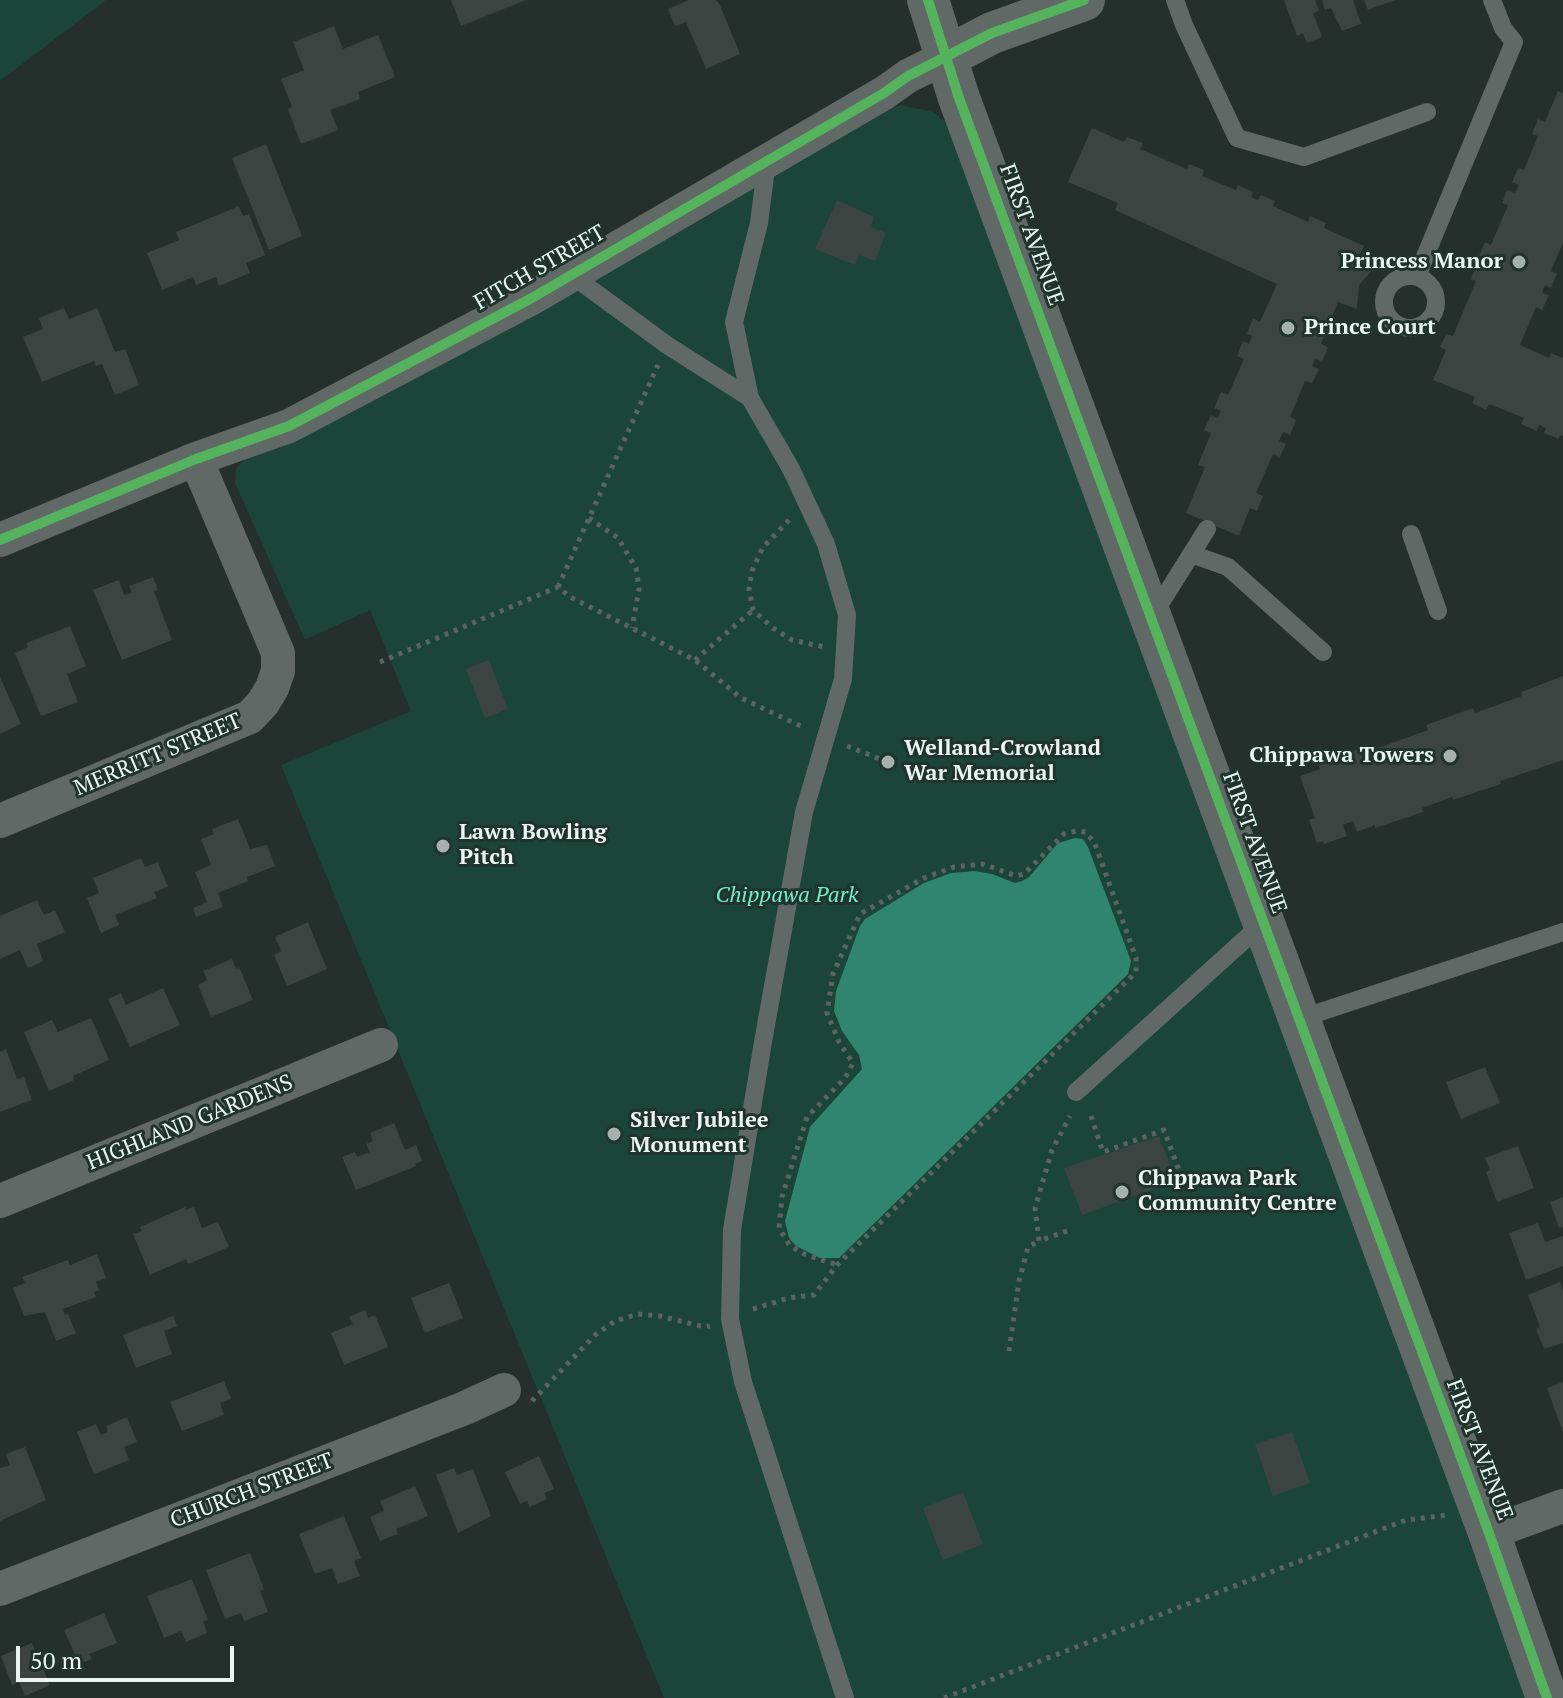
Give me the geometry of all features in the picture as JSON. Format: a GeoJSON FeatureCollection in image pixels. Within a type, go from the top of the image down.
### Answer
{"type":"FeatureCollection","features":[{"type":"Feature","properties":{"kind":"street","name":"FIRST AVENUE"},"geometry":{"type":"LineString","coordinates":[[928,0],[1150,618],[1547,1698]]}},
{"type":"Feature","properties":{"kind":"street","name":"FITCH STREET"},"geometry":{"type":"LineString","coordinates":[[0,540],[196,459],[289,426],[472,331],[884,93],[908,76],[992,33],[1084,0]]}},
{"type":"Feature","properties":{"kind":"street","name":"MERRITT STREET"},"geometry":{"type":"LineString","coordinates":[[0,821],[250,717],[272,688],[278,671],[278,653],[196,459]]}},
{"type":"Feature","properties":{"kind":"street","name":"HIGHLAND GARDENS"},"geometry":{"type":"LineString","coordinates":[[0,1201],[381,1045]]}},
{"type":"Feature","properties":{"kind":"street","name":"CHURCH STREET"},"geometry":{"type":"LineString","coordinates":[[0,1589],[465,1408],[515,1397]]}},
{"type":"Feature","properties":{"kind":"street"},"geometry":{"type":"LineString","coordinates":[[1483,1518],[1563,1506]]}},
{"type":"Feature","properties":{"kind":"lane"},"geometry":{"type":"LineString","coordinates":[[1175,0],[1237,138],[1304,157],[1427,112]]}},
{"type":"Feature","properties":{"kind":"lane"},"geometry":{"type":"LineString","coordinates":[[1417,276],[1514,42],[1503,28],[1492,0]]}},
{"type":"Feature","properties":{"kind":"lane"},"geometry":{"type":"LineString","coordinates":[[767,161],[759,223],[734,322],[750,398],[791,469],[826,544],[847,615],[843,679],[804,812],[732,1230],[730,1319],[743,1382],[845,1698]]}},
{"type":"Feature","properties":{"kind":"lane"},"geometry":{"type":"LineString","coordinates":[[570,274],[667,345],[750,398]]}},
{"type":"Feature","properties":{"kind":"lane"},"geometry":{"type":"LineString","coordinates":[[1150,618],[1207,529]]}},
{"type":"Feature","properties":{"kind":"lane"},"geometry":{"type":"LineString","coordinates":[[1411,534],[1438,611]]}},
{"type":"Feature","properties":{"kind":"lane"},"geometry":{"type":"LineString","coordinates":[[1191,554],[1228,567],[1323,652]]}},
{"type":"Feature","properties":{"kind":"lane"},"geometry":{"type":"LineString","coordinates":[[1076,1092],[1262,924]]}},
{"type":"Feature","properties":{"kind":"lane"},"geometry":{"type":"LineString","coordinates":[[1299,1019],[1563,932]]}},
{"type":"Feature","properties":{"kind":"path"},"geometry":{"type":"LineString","coordinates":[[380,662],[558,587],[667,345]]}},
{"type":"Feature","properties":{"kind":"path"},"geometry":{"type":"LineString","coordinates":[[806,503],[763,547],[752,571],[749,589],[753,610],[792,640],[845,652]]}},
{"type":"Feature","properties":{"kind":"path"},"geometry":{"type":"LineString","coordinates":[[589,518],[618,538],[636,568],[639,589],[632,628]]}},
{"type":"Feature","properties":{"kind":"path"},"geometry":{"type":"LineString","coordinates":[[558,587],[570,597],[695,660],[741,698],[826,739],[880,759]]}},
{"type":"Feature","properties":{"kind":"path"},"geometry":{"type":"LineString","coordinates":[[695,660],[753,610]]}},
{"type":"Feature","properties":{"kind":"path"},"geometry":{"type":"LineString","coordinates":[[515,1397],[536,1399],[595,1335],[615,1321],[638,1314],[705,1327],[774,1302],[814,1295],[837,1265],[1136,972],[1136,958],[1095,844],[1086,832],[1064,834],[1024,874],[1016,876],[983,864],[954,867],[924,878],[860,914],[833,974],[827,1013],[839,1042],[853,1063],[845,1078],[807,1117],[782,1197],[779,1228],[790,1246],[837,1265]]}},
{"type":"Feature","properties":{"kind":"path"},"geometry":{"type":"LineString","coordinates":[[1039,1241],[1035,1208],[1052,1150],[1070,1116]]}},
{"type":"Feature","properties":{"kind":"path"},"geometry":{"type":"LineString","coordinates":[[1091,1116],[1103,1152],[1164,1130],[1187,1192]]}},
{"type":"Feature","properties":{"kind":"path"},"geometry":{"type":"LineString","coordinates":[[1009,1351],[1019,1281],[1028,1247],[1067,1231]]}},
{"type":"Feature","properties":{"kind":"path"},"geometry":{"type":"LineString","coordinates":[[944,1698],[1406,1520],[1483,1518]]}},
{"type":"Feature","properties":{"kind":"green space"},"geometry":{"type":"Polygon","coordinates":[[[0,0],[106,0],[0,81],[0,0]]]}},
{"type":"Feature","properties":{"kind":"green space","name":"Chippawa Park"},"geometry":{"type":"Polygon","coordinates":[[[901,105],[933,112],[949,125],[1342,1183],[1525,1698],[664,1698],[281,765],[411,711],[370,610],[305,640],[235,483],[236,469],[247,457],[884,109],[901,105]]]}},
{"type":"Feature","properties":{"kind":"shaded area"},"geometry":{"type":"Polygon","coordinates":[[[1083,839],[1088,847],[1131,961],[1128,974],[839,1258],[820,1258],[796,1246],[789,1238],[785,1221],[810,1127],[862,1069],[859,1055],[842,1031],[834,1011],[836,991],[860,926],[865,919],[924,883],[951,873],[975,871],[1015,883],[1022,881],[1058,843],[1083,839]]]}},
{"type":"Feature","properties":{"kind":"building"},"geometry":{"type":"Polygon","coordinates":[[[451,0],[526,0],[461,26],[451,0]]]}},
{"type":"Feature","properties":{"kind":"building"},"geometry":{"type":"Polygon","coordinates":[[[689,0],[716,0],[719,3],[740,54],[706,69],[686,22],[675,26],[668,9],[689,0]]]}},
{"type":"Feature","properties":{"kind":"building"},"geometry":{"type":"Polygon","coordinates":[[[1284,0],[1315,0],[1319,11],[1313,13],[1322,37],[1307,43],[1303,33],[1297,36],[1284,0]]]}},
{"type":"Feature","properties":{"kind":"building"},"geometry":{"type":"Polygon","coordinates":[[[1322,0],[1353,0],[1361,24],[1342,31],[1331,8],[1325,10],[1322,0]]]}},
{"type":"Feature","properties":{"kind":"building"},"geometry":{"type":"Polygon","coordinates":[[[1364,0],[1395,0],[1368,10],[1364,0]]]}},
{"type":"Feature","properties":{"kind":"building"},"geometry":{"type":"Polygon","coordinates":[[[334,26],[343,49],[378,35],[395,77],[358,92],[360,99],[330,110],[338,130],[301,144],[281,79],[304,70],[293,42],[334,26]]]}},
{"type":"Feature","properties":{"kind":"building","name":"Princess Manor"},"geometry":{"type":"Polygon","coordinates":[[[1558,91],[1563,93],[1563,243],[1551,271],[1557,274],[1551,288],[1545,285],[1542,293],[1549,295],[1542,310],[1536,307],[1520,345],[1549,358],[1551,353],[1563,358],[1563,436],[1560,435],[1559,439],[1544,433],[1546,428],[1539,425],[1537,431],[1521,424],[1524,418],[1489,404],[1486,410],[1472,403],[1475,397],[1433,380],[1446,350],[1440,347],[1446,334],[1453,336],[1476,281],[1471,279],[1476,266],[1481,268],[1485,258],[1479,256],[1485,242],[1491,245],[1508,205],[1502,203],[1507,190],[1515,193],[1519,185],[1512,182],[1518,168],[1524,170],[1538,136],[1532,134],[1538,119],[1545,122],[1558,91]]]}},
{"type":"Feature","properties":{"kind":"building","name":"Prince Court"},"geometry":{"type":"Polygon","coordinates":[[[1092,128],[1124,142],[1127,137],[1143,143],[1140,149],[1187,169],[1189,164],[1204,170],[1202,176],[1236,190],[1238,185],[1253,192],[1251,197],[1258,200],[1261,195],[1275,201],[1273,206],[1308,222],[1310,216],[1326,223],[1324,228],[1364,246],[1357,260],[1374,268],[1359,285],[1357,309],[1338,302],[1321,344],[1328,347],[1322,362],[1315,359],[1312,366],[1319,369],[1312,383],[1305,381],[1290,417],[1296,420],[1290,435],[1283,432],[1279,441],[1286,444],[1280,457],[1273,454],[1256,493],[1263,496],[1257,511],[1250,508],[1239,536],[1186,513],[1205,467],[1198,465],[1211,433],[1204,430],[1211,415],[1218,418],[1221,411],[1214,408],[1221,392],[1228,395],[1244,359],[1237,356],[1243,341],[1249,344],[1252,336],[1247,334],[1253,318],[1260,322],[1277,284],[1115,210],[1118,203],[1068,182],[1092,128]]]}},
{"type":"Feature","properties":{"kind":"building"},"geometry":{"type":"Polygon","coordinates":[[[266,144],[302,236],[269,250],[232,158],[266,144]]]}},
{"type":"Feature","properties":{"kind":"building"},"geometry":{"type":"Polygon","coordinates":[[[837,200],[874,217],[871,227],[886,233],[875,261],[859,255],[855,265],[815,249],[837,200]]]}},
{"type":"Feature","properties":{"kind":"building"},"geometry":{"type":"Polygon","coordinates":[[[239,206],[243,216],[249,214],[265,255],[246,263],[250,273],[219,286],[216,277],[196,285],[193,277],[162,290],[147,253],[179,240],[176,232],[239,206]]]}},
{"type":"Feature","properties":{"kind":"building"},"geometry":{"type":"Polygon","coordinates":[[[64,308],[69,319],[97,308],[115,352],[125,349],[139,385],[115,395],[102,364],[96,366],[94,361],[42,382],[23,337],[43,329],[39,318],[64,308]]]}},
{"type":"Feature","properties":{"kind":"building"},"geometry":{"type":"Polygon","coordinates":[[[153,577],[158,590],[154,591],[172,640],[122,660],[93,590],[119,580],[124,595],[132,593],[129,586],[153,577]]]}},
{"type":"Feature","properties":{"kind":"building"},"geometry":{"type":"Polygon","coordinates":[[[70,626],[86,666],[67,674],[78,702],[41,716],[15,653],[28,647],[26,643],[70,626]]]}},
{"type":"Feature","properties":{"kind":"building"},"geometry":{"type":"Polygon","coordinates":[[[489,660],[508,709],[485,718],[466,669],[489,660]]]}},
{"type":"Feature","properties":{"kind":"building","name":"Chippawa Towers"},"geometry":{"type":"Polygon","coordinates":[[[1563,676],[1563,760],[1453,800],[1452,797],[1422,808],[1423,812],[1375,828],[1375,825],[1357,832],[1353,821],[1343,825],[1347,836],[1324,844],[1323,841],[1317,843],[1309,820],[1315,818],[1300,776],[1320,769],[1318,763],[1365,747],[1367,752],[1428,730],[1426,725],[1473,708],[1475,713],[1522,696],[1521,692],[1563,676]]]}},
{"type":"Feature","properties":{"kind":"building"},"geometry":{"type":"Polygon","coordinates":[[[0,677],[21,724],[0,734],[0,677]]]}},
{"type":"Feature","properties":{"kind":"building"},"geometry":{"type":"Polygon","coordinates":[[[238,819],[250,849],[267,845],[275,866],[218,893],[223,907],[196,917],[193,908],[207,902],[195,872],[211,865],[201,839],[214,834],[212,829],[238,819]]]}},
{"type":"Feature","properties":{"kind":"building"},"geometry":{"type":"Polygon","coordinates":[[[141,858],[145,867],[158,862],[168,887],[154,892],[157,898],[115,915],[119,925],[101,933],[87,898],[99,893],[93,878],[141,858]]]}},
{"type":"Feature","properties":{"kind":"building"},"geometry":{"type":"Polygon","coordinates":[[[37,900],[44,915],[55,910],[65,932],[37,944],[43,961],[28,968],[20,950],[0,959],[0,916],[37,900]]]}},
{"type":"Feature","properties":{"kind":"building"},"geometry":{"type":"Polygon","coordinates":[[[308,922],[327,969],[287,986],[274,955],[281,951],[275,937],[308,922]]]}},
{"type":"Feature","properties":{"kind":"building"},"geometry":{"type":"Polygon","coordinates":[[[232,959],[236,969],[239,967],[253,1000],[211,1017],[198,985],[207,980],[203,971],[232,959]]]}},
{"type":"Feature","properties":{"kind":"building"},"geometry":{"type":"Polygon","coordinates":[[[163,988],[180,1025],[130,1047],[108,999],[121,993],[126,1005],[163,988]]]}},
{"type":"Feature","properties":{"kind":"building"},"geometry":{"type":"Polygon","coordinates":[[[91,1018],[109,1060],[49,1091],[24,1032],[52,1020],[58,1032],[91,1018]]]}},
{"type":"Feature","properties":{"kind":"building"},"geometry":{"type":"Polygon","coordinates":[[[6,1049],[17,1079],[24,1077],[32,1100],[0,1112],[0,1052],[6,1049]]]}},
{"type":"Feature","properties":{"kind":"building"},"geometry":{"type":"Polygon","coordinates":[[[1485,1067],[1500,1103],[1461,1119],[1446,1082],[1485,1067]]]}},
{"type":"Feature","properties":{"kind":"building"},"geometry":{"type":"Polygon","coordinates":[[[394,1123],[405,1150],[416,1145],[422,1161],[356,1190],[342,1157],[355,1152],[357,1157],[370,1152],[366,1144],[373,1141],[370,1133],[394,1123]]]}},
{"type":"Feature","properties":{"kind":"building"},"geometry":{"type":"Polygon","coordinates":[[[1159,1136],[1176,1181],[1082,1215],[1064,1168],[1159,1136]]]}},
{"type":"Feature","properties":{"kind":"building"},"geometry":{"type":"Polygon","coordinates":[[[1518,1146],[1534,1188],[1497,1202],[1486,1172],[1490,1170],[1485,1158],[1518,1146]]]}},
{"type":"Feature","properties":{"kind":"building"},"geometry":{"type":"Polygon","coordinates":[[[1563,1197],[1563,1227],[1559,1228],[1550,1202],[1563,1197]]]}},
{"type":"Feature","properties":{"kind":"building"},"geometry":{"type":"Polygon","coordinates":[[[185,1207],[186,1210],[194,1207],[202,1228],[218,1222],[229,1247],[188,1264],[186,1259],[150,1275],[133,1234],[142,1231],[140,1227],[185,1207]]]}},
{"type":"Feature","properties":{"kind":"building"},"geometry":{"type":"Polygon","coordinates":[[[1538,1223],[1545,1242],[1563,1236],[1563,1266],[1526,1280],[1509,1233],[1538,1223]]]}},
{"type":"Feature","properties":{"kind":"building"},"geometry":{"type":"Polygon","coordinates":[[[97,1254],[106,1278],[96,1282],[99,1290],[94,1292],[96,1297],[63,1309],[76,1333],[56,1341],[45,1312],[24,1316],[13,1288],[25,1283],[22,1277],[68,1260],[70,1265],[97,1254]]]}},
{"type":"Feature","properties":{"kind":"building"},"geometry":{"type":"Polygon","coordinates":[[[1560,1282],[1563,1291],[1563,1343],[1544,1349],[1536,1329],[1540,1327],[1528,1295],[1560,1282]]]}},
{"type":"Feature","properties":{"kind":"building"},"geometry":{"type":"Polygon","coordinates":[[[449,1283],[463,1318],[425,1333],[411,1298],[449,1283]]]}},
{"type":"Feature","properties":{"kind":"building"},"geometry":{"type":"Polygon","coordinates":[[[365,1310],[368,1318],[375,1315],[388,1347],[344,1365],[331,1333],[353,1324],[349,1317],[365,1310]]]}},
{"type":"Feature","properties":{"kind":"building"},"geometry":{"type":"Polygon","coordinates":[[[173,1316],[177,1326],[164,1331],[172,1354],[136,1368],[123,1335],[173,1316]]]}},
{"type":"Feature","properties":{"kind":"building"},"geometry":{"type":"Polygon","coordinates":[[[224,1381],[231,1399],[220,1403],[224,1415],[182,1431],[170,1402],[224,1381]]]}},
{"type":"Feature","properties":{"kind":"building"},"geometry":{"type":"Polygon","coordinates":[[[1563,1382],[1563,1432],[1547,1388],[1563,1382]]]}},
{"type":"Feature","properties":{"kind":"building"},"geometry":{"type":"Polygon","coordinates":[[[127,1417],[137,1442],[124,1447],[129,1460],[94,1474],[77,1432],[96,1424],[101,1435],[108,1432],[106,1426],[127,1417]]]}},
{"type":"Feature","properties":{"kind":"building"},"geometry":{"type":"Polygon","coordinates":[[[1292,1432],[1310,1483],[1273,1496],[1255,1444],[1292,1432]]]}},
{"type":"Feature","properties":{"kind":"building"},"geometry":{"type":"Polygon","coordinates":[[[25,1447],[46,1500],[0,1521],[0,1468],[10,1465],[6,1454],[25,1447]]]}},
{"type":"Feature","properties":{"kind":"building"},"geometry":{"type":"Polygon","coordinates":[[[539,1456],[554,1489],[544,1493],[547,1499],[530,1507],[527,1501],[520,1504],[505,1472],[539,1456]]]}},
{"type":"Feature","properties":{"kind":"building"},"geometry":{"type":"Polygon","coordinates":[[[454,1468],[457,1475],[473,1469],[491,1516],[458,1533],[436,1475],[454,1468]]]}},
{"type":"Feature","properties":{"kind":"building"},"geometry":{"type":"Polygon","coordinates":[[[415,1486],[428,1516],[396,1529],[398,1534],[380,1541],[370,1517],[384,1511],[380,1501],[415,1486]]]}},
{"type":"Feature","properties":{"kind":"building"},"geometry":{"type":"Polygon","coordinates":[[[963,1492],[983,1544],[943,1560],[923,1508],[963,1492]]]}},
{"type":"Feature","properties":{"kind":"building"},"geometry":{"type":"Polygon","coordinates":[[[344,1516],[361,1558],[354,1561],[360,1576],[338,1584],[332,1568],[315,1574],[299,1534],[344,1516]]]}},
{"type":"Feature","properties":{"kind":"building"},"geometry":{"type":"Polygon","coordinates":[[[250,1553],[264,1589],[260,1591],[268,1612],[244,1621],[241,1613],[225,1619],[206,1570],[250,1553]]]}},
{"type":"Feature","properties":{"kind":"building"},"geometry":{"type":"Polygon","coordinates":[[[192,1579],[208,1620],[203,1621],[207,1633],[186,1642],[181,1631],[164,1638],[147,1596],[192,1579]]]}},
{"type":"Feature","properties":{"kind":"building"},"geometry":{"type":"Polygon","coordinates":[[[104,1613],[117,1643],[89,1654],[92,1659],[79,1664],[64,1630],[104,1613]]]}},
{"type":"Feature","properties":{"kind":"building"},"geometry":{"type":"Polygon","coordinates":[[[32,1643],[50,1685],[25,1696],[19,1682],[12,1685],[1,1656],[32,1643]]]}},
{"type":"Feature","properties":{"kind":"cycle path"},"geometry":{"type":"LineString","coordinates":[[928,0],[959,98],[1489,1533],[1547,1698]]}},
{"type":"Feature","properties":{"kind":"cycle path"},"geometry":{"type":"LineString","coordinates":[[0,540],[196,459],[289,426],[530,299],[884,93],[908,76],[992,33],[1084,0]]}},
{"type":"Feature","properties":{"kind":"place","name":"Princess Manor"},"geometry":{"type":"Point","coordinates":[1519,262]}},
{"type":"Feature","properties":{"kind":"place","name":"Prince Court"},"geometry":{"type":"Point","coordinates":[1288,328]}},
{"type":"Feature","properties":{"kind":"place","name":"Chippawa Towers"},"geometry":{"type":"Point","coordinates":[1450,756]}},
{"type":"Feature","properties":{"kind":"place","name":"Welland-Crowland War Memorial"},"geometry":{"type":"Point","coordinates":[888,762]}},
{"type":"Feature","properties":{"kind":"place","name":"Lawn Bowling Pitch"},"geometry":{"type":"Point","coordinates":[443,846]}},
{"type":"Feature","properties":{"kind":"place","name":"Silver Jubilee Monument"},"geometry":{"type":"Point","coordinates":[614,1134]}},
{"type":"Feature","properties":{"kind":"place","name":"Chippawa Park Community Centre"},"geometry":{"type":"Point","coordinates":[1122,1192]}}]}
